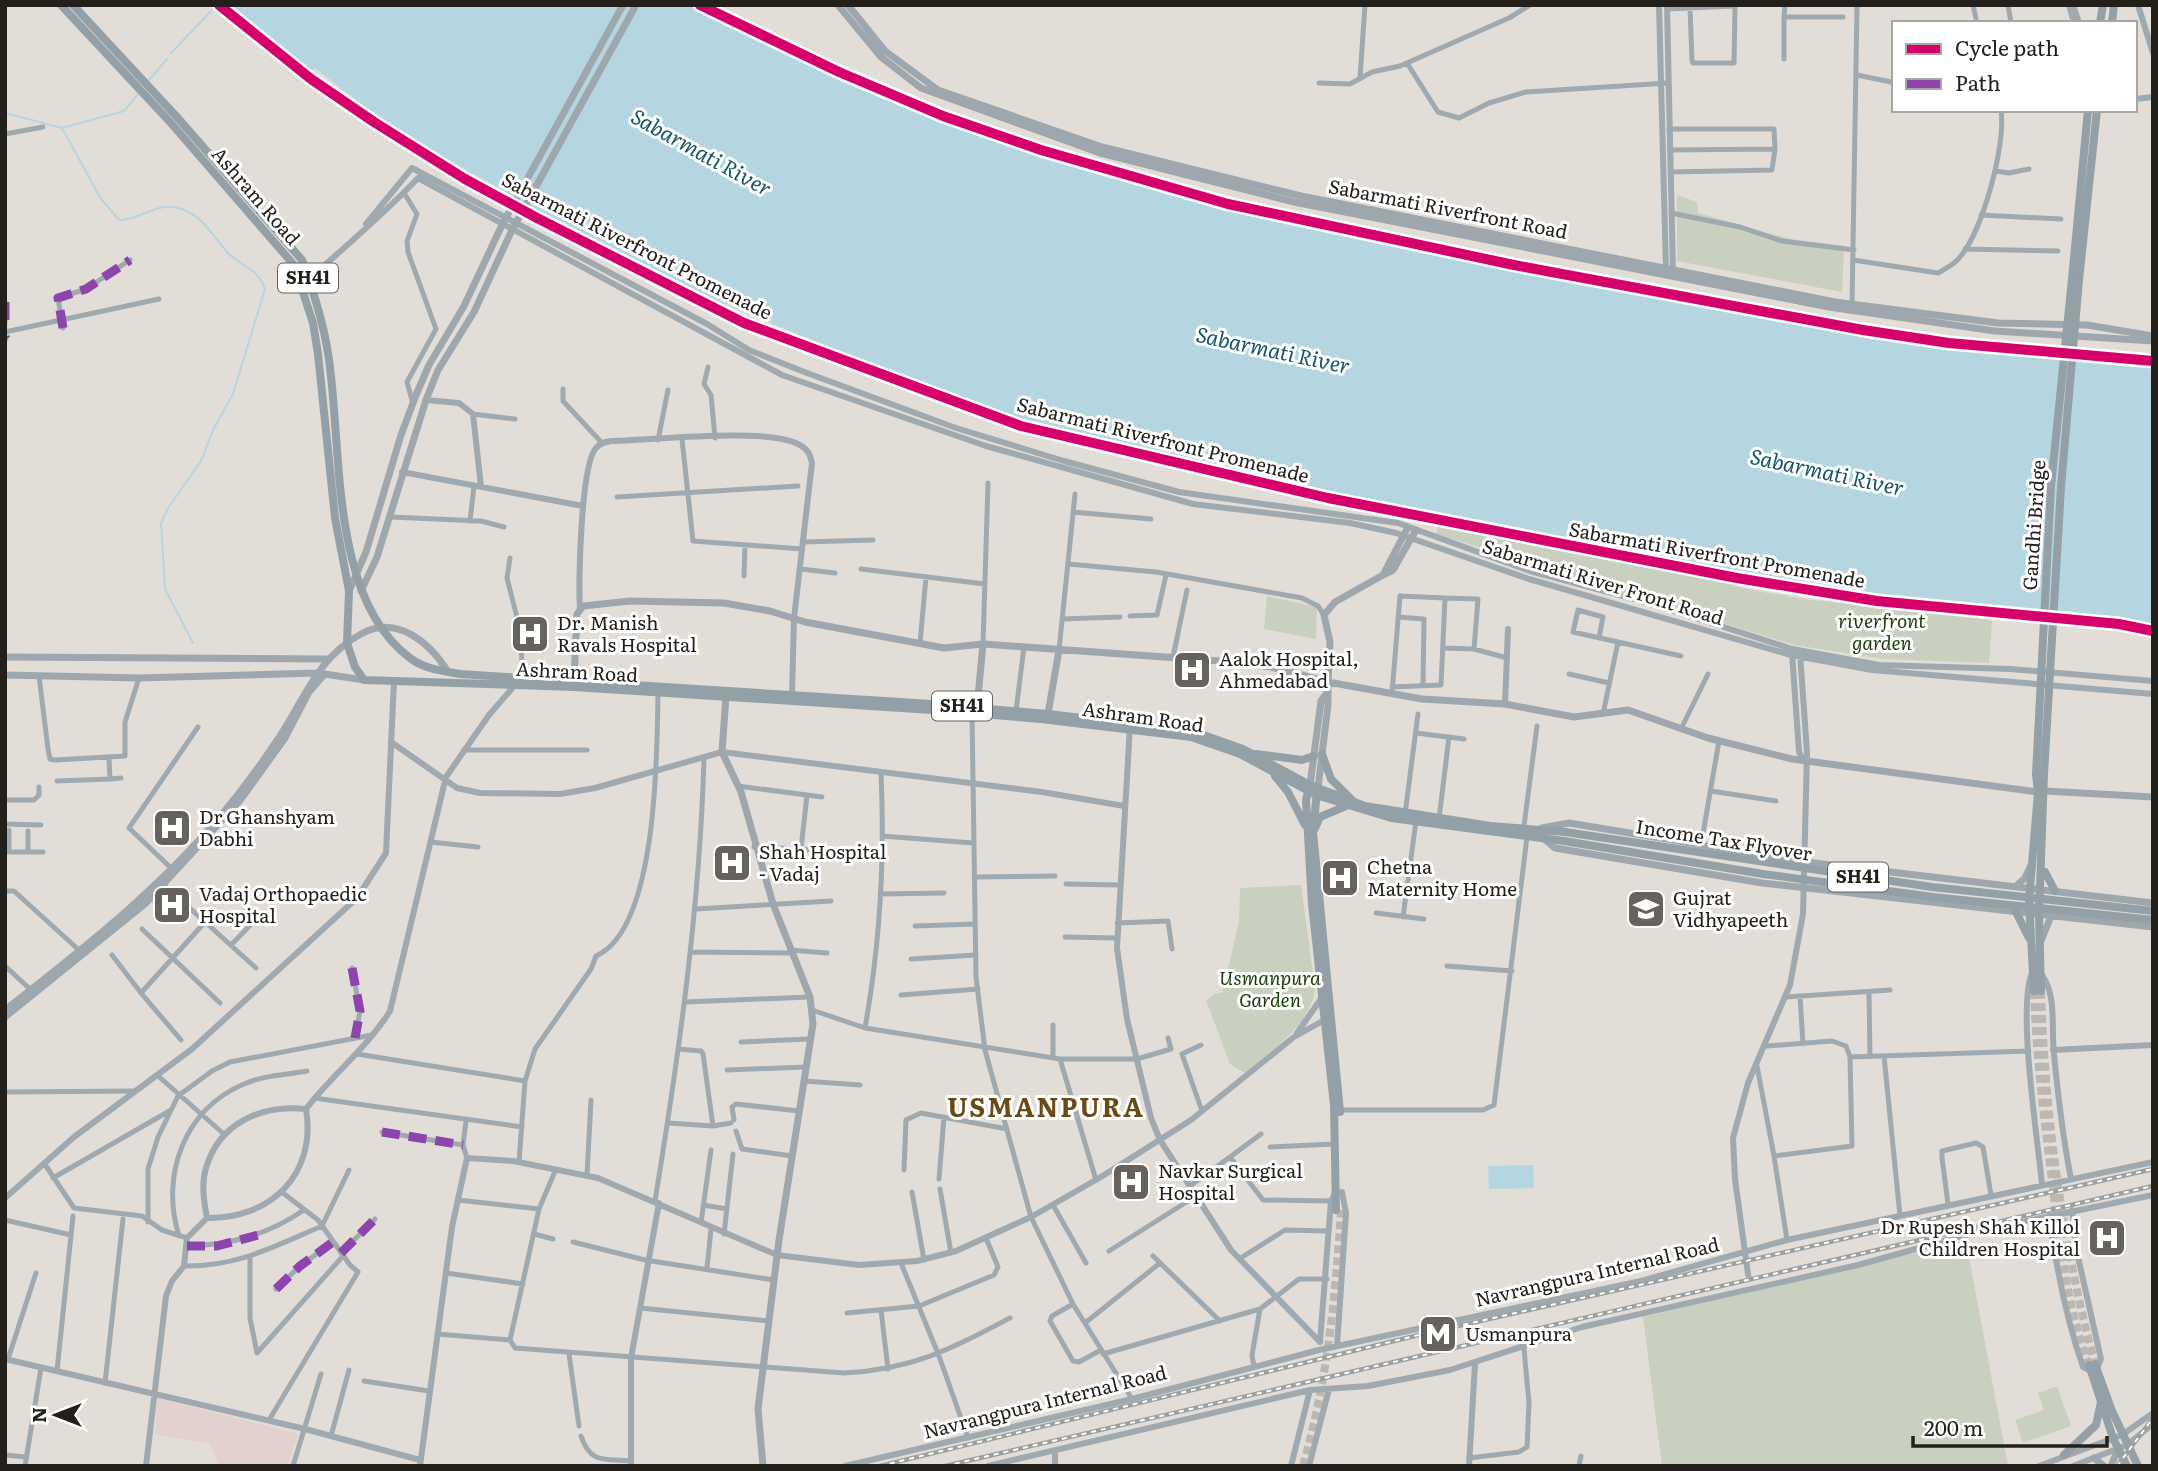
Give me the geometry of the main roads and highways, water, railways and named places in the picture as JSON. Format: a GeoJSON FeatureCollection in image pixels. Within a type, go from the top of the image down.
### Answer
{"type":"FeatureCollection","features":[{"type":"Feature","properties":{"kind":"main road","name":"Ashram Road"},"geometry":{"type":"LineString","coordinates":[[61,5],[279,244],[305,281],[328,353],[354,575],[360,592],[381,628],[411,659],[429,668],[448,672],[792,694],[1192,731],[1215,737],[1249,753],[1313,790]]}},
{"type":"Feature","properties":{"kind":"main road","name":"Ashram Road"},"geometry":{"type":"LineString","coordinates":[[73,5],[286,239],[302,260],[317,354],[335,518],[349,592],[347,643],[355,667],[364,680],[515,684],[1048,713],[1213,743],[1313,790],[1351,804],[1416,821],[1527,837],[1542,833]]}},
{"type":"Feature","properties":{"kind":"main road"},"geometry":{"type":"LineString","coordinates":[[349,592],[366,552],[416,395],[429,365],[464,306],[502,225],[623,5]]}},
{"type":"Feature","properties":{"kind":"main road"},"geometry":{"type":"LineString","coordinates":[[360,592],[377,557],[402,472],[438,370],[474,312],[512,230],[636,5]]}},
{"type":"Feature","properties":{"kind":"main road","name":"Sabarmati Riverfront Road"},"geometry":{"type":"LineString","coordinates":[[838,5],[881,57],[921,88],[1101,153],[1294,202],[1852,307],[2056,337],[2153,338]]}},
{"type":"Feature","properties":{"kind":"main road","name":"Sabarmati Riverfront Road"},"geometry":{"type":"LineString","coordinates":[[848,5],[885,51],[938,90],[1102,147],[1301,196],[1669,272]]}},
{"type":"Feature","properties":{"kind":"main road"},"geometry":{"type":"LineString","coordinates":[[2076,279],[2088,112]]}},
{"type":"Feature","properties":{"kind":"main road"},"geometry":{"type":"LineString","coordinates":[[2076,279],[2096,112]]}},
{"type":"Feature","properties":{"kind":"main road","name":"Gandhi Bridge"},"geometry":{"type":"LineString","coordinates":[[2037,892],[2042,791],[2040,774],[2076,279]]}},
{"type":"Feature","properties":{"kind":"main road","name":"Sabarmati Riverfront Road"},"geometry":{"type":"LineString","coordinates":[[1852,307],[1998,323],[2087,325],[2153,338]]}},
{"type":"Feature","properties":{"kind":"main road"},"geometry":{"type":"LineString","coordinates":[[1383,575],[1408,527]]}},
{"type":"Feature","properties":{"kind":"main road"},"geometry":{"type":"LineString","coordinates":[[1339,1191],[1328,1018],[1310,831],[1321,701],[1326,694],[1328,682],[1330,642],[1324,615],[1335,602],[1393,570],[1415,534]]}},
{"type":"Feature","properties":{"kind":"main road"},"geometry":{"type":"LineString","coordinates":[[574,680],[580,609],[589,603],[687,600],[735,604],[944,648],[983,644],[1173,657],[1271,667],[1328,682],[1392,690],[1422,699],[1505,704],[1574,717],[1603,714],[1619,709],[1628,710],[1719,741],[1804,761],[2042,791],[2153,797]]}},
{"type":"Feature","properties":{"kind":"main road"},"geometry":{"type":"LineString","coordinates":[[5,1017],[138,910],[239,802],[285,738],[326,659],[363,632],[381,628],[412,634],[436,652],[448,672]]}},
{"type":"Feature","properties":{"kind":"main road"},"geometry":{"type":"LineString","coordinates":[[974,711],[983,644]]}},
{"type":"Feature","properties":{"kind":"main road"},"geometry":{"type":"LineString","coordinates":[[1048,713],[1059,650]]}},
{"type":"Feature","properties":{"kind":"main road"},"geometry":{"type":"LineString","coordinates":[[5,657],[326,659]]}},
{"type":"Feature","properties":{"kind":"main road"},"geometry":{"type":"LineString","coordinates":[[5,675],[139,678],[320,675],[364,680]]}},
{"type":"Feature","properties":{"kind":"main road"},"geometry":{"type":"LineString","coordinates":[[5,1010],[142,899],[235,799],[281,735],[305,689],[320,675]]}},
{"type":"Feature","properties":{"kind":"main road"},"geometry":{"type":"LineString","coordinates":[[726,696],[722,752],[738,786],[754,847],[790,951],[810,997],[811,1010],[810,1040],[777,1255],[763,1368],[758,1425],[763,1466]]}},
{"type":"Feature","properties":{"kind":"main road"},"geometry":{"type":"LineString","coordinates":[[1249,753],[1302,760],[1318,755]]}},
{"type":"Feature","properties":{"kind":"main road"},"geometry":{"type":"LineString","coordinates":[[1310,831],[1320,817],[1351,804],[1331,779],[1318,755]]}},
{"type":"Feature","properties":{"kind":"main road"},"geometry":{"type":"LineString","coordinates":[[1271,772],[1288,792],[1310,831]]}},
{"type":"Feature","properties":{"kind":"main road","name":"Ashram Road"},"geometry":{"type":"LineString","coordinates":[[1351,804],[1490,826],[1524,826],[1542,833]]}},
{"type":"Feature","properties":{"kind":"main road"},"geometry":{"type":"LineString","coordinates":[[2153,903],[2055,891],[2037,892],[2016,887],[1805,862],[1569,823],[1542,833],[1555,848],[1805,888],[2153,928]]}},
{"type":"Feature","properties":{"kind":"main road","name":"Income Tax Flyover"},"geometry":{"type":"LineString","coordinates":[[1542,833],[1932,887],[2153,911]]}},
{"type":"Feature","properties":{"kind":"main road","name":"Income Tax Flyover"},"geometry":{"type":"LineString","coordinates":[[1564,836],[1920,895],[2153,920]]}},
{"type":"Feature","properties":{"kind":"main road"},"geometry":{"type":"LineString","coordinates":[[2016,887],[2038,859]]}},
{"type":"Feature","properties":{"kind":"main road"},"geometry":{"type":"LineString","coordinates":[[2038,859],[2055,891]]}},
{"type":"Feature","properties":{"kind":"main road"},"geometry":{"type":"LineString","coordinates":[[2034,914],[2029,901],[2037,892]]}},
{"type":"Feature","properties":{"kind":"main road"},"geometry":{"type":"LineString","coordinates":[[2037,892],[2034,914],[2037,991]]}},
{"type":"Feature","properties":{"kind":"main road"},"geometry":{"type":"LineString","coordinates":[[2015,912],[2036,944]]}},
{"type":"Feature","properties":{"kind":"main road"},"geometry":{"type":"LineString","coordinates":[[2036,944],[2051,916]]}},
{"type":"Feature","properties":{"kind":"main road"},"geometry":{"type":"LineString","coordinates":[[1328,1018],[1339,1110],[1339,1210]]}},
{"type":"Feature","properties":{"kind":"main road"},"geometry":{"type":"LineString","coordinates":[[2127,1465],[2118,1449],[2117,1436],[2093,1367],[2101,1399],[2117,1436],[2127,1445],[2137,1466]]}},
{"type":"Feature","properties":{"kind":"main road"},"geometry":{"type":"LineString","coordinates":[[2064,1455],[2096,1425],[2101,1399]]}},
{"type":"Feature","properties":{"kind":"main road"},"geometry":{"type":"LineString","coordinates":[[2127,1445],[2127,1465]]}},
{"type":"Feature","properties":{"kind":"main road"},"geometry":{"type":"LineString","coordinates":[[2111,1466],[2118,1449]]}},
{"type":"Feature","properties":{"kind":"main road"},"geometry":{"type":"LineString","coordinates":[[2094,1458],[2104,1466]]}},
{"type":"Feature","properties":{"kind":"water","name":"Sabarmati River"},"geometry":{"type":"Polygon","coordinates":[[[232,5],[690,5],[865,90],[965,130],[1172,196],[1353,238],[1922,346],[2153,365],[2153,623],[1961,607],[1586,548],[1523,530],[1439,517],[1190,462],[1001,414],[920,385],[682,286],[599,245],[434,152],[378,117],[315,68],[311,71],[232,5]]]}},
{"type":"Feature","properties":{"kind":"water"},"geometry":{"type":"Polygon","coordinates":[[[1533,1165],[1534,1188],[1489,1189],[1488,1166],[1533,1165]]]}},
{"type":"Feature","properties":{"kind":"waterway"},"geometry":{"type":"LineString","coordinates":[[171,53],[215,7]]}},
{"type":"Feature","properties":{"kind":"waterway"},"geometry":{"type":"LineString","coordinates":[[149,80],[167,59]]}},
{"type":"Feature","properties":{"kind":"waterway"},"geometry":{"type":"LineString","coordinates":[[5,113],[62,128],[124,111],[138,94]]}},
{"type":"Feature","properties":{"kind":"waterway"},"geometry":{"type":"LineString","coordinates":[[62,128],[101,199],[119,220],[164,207],[189,212],[204,224],[233,258],[258,276],[265,289],[233,394],[213,430],[201,461],[168,508],[161,523],[165,589],[193,643]]}},
{"type":"Feature","properties":{"kind":"tunnel"},"geometry":{"type":"LineString","coordinates":[[2034,991],[2040,1082],[2060,1246],[2074,1318],[2089,1365]]}},
{"type":"Feature","properties":{"kind":"tunnel"},"geometry":{"type":"LineString","coordinates":[[2041,991],[2046,1085],[2057,1179],[2073,1272],[2095,1364]]}},
{"type":"Feature","properties":{"kind":"tunnel"},"geometry":{"type":"LineString","coordinates":[[1303,1466],[1319,1401],[1329,1339],[1341,1210]]}},
{"type":"Feature","properties":{"kind":"tunnel"},"geometry":{"type":"LineString","coordinates":[[1748,1274],[1750,1282]]}},
{"type":"Feature","properties":{"kind":"railway"},"geometry":{"type":"LineString","coordinates":[[880,1466],[1427,1333],[2153,1169]]}},
{"type":"Feature","properties":{"kind":"railway"},"geometry":{"type":"LineString","coordinates":[[945,1466],[2153,1186]]}},
{"type":"Feature","properties":{"kind":"railway"},"geometry":{"type":"LineString","coordinates":[[2117,1466],[2153,1418]]}},
{"type":"Feature","properties":{"kind":"place","name":"Dr. Manish Ravals Hospital"},"geometry":{"type":"Point","coordinates":[530,634]}},
{"type":"Feature","properties":{"kind":"place","name":"Aalok Hospital, Ahmedabad"},"geometry":{"type":"Point","coordinates":[1192,670]}},
{"type":"Feature","properties":{"kind":"place","name":"Dr Ghanshyam Dabhi"},"geometry":{"type":"Point","coordinates":[172,828]}},
{"type":"Feature","properties":{"kind":"place","name":"Shah Hospital - Vadaj"},"geometry":{"type":"Point","coordinates":[732,863]}},
{"type":"Feature","properties":{"kind":"place","name":"Chetna Maternity Home"},"geometry":{"type":"Point","coordinates":[1340,878]}},
{"type":"Feature","properties":{"kind":"place","name":"Vadaj Orthopaedic Hospital"},"geometry":{"type":"Point","coordinates":[172,905]}},
{"type":"Feature","properties":{"kind":"place","name":"Gujrat Vidhyapeeth"},"geometry":{"type":"Point","coordinates":[1646,909]}},
{"type":"Feature","properties":{"kind":"place","name":"Navkar Surgical Hospital"},"geometry":{"type":"Point","coordinates":[1131,1182]}},
{"type":"Feature","properties":{"kind":"place","name":"Dr Rupesh Shah Killol Children Hospital"},"geometry":{"type":"Point","coordinates":[2107,1238]}},
{"type":"Feature","properties":{"kind":"place","name":"Usmanpura"},"geometry":{"type":"Point","coordinates":[1438,1334]}},
{"type":"Feature","properties":{"kind":"district","name":"USMANPURA"},"geometry":{"type":"Point","coordinates":[1046,1108]}},
{"type":"Feature","properties":{"kind":"park label","name":"riverfront garden"},"geometry":{"type":"Point","coordinates":[1882,632]}},
{"type":"Feature","properties":{"kind":"park label","name":"Usmanpura Garden"},"geometry":{"type":"Point","coordinates":[1270,989]}}]}
